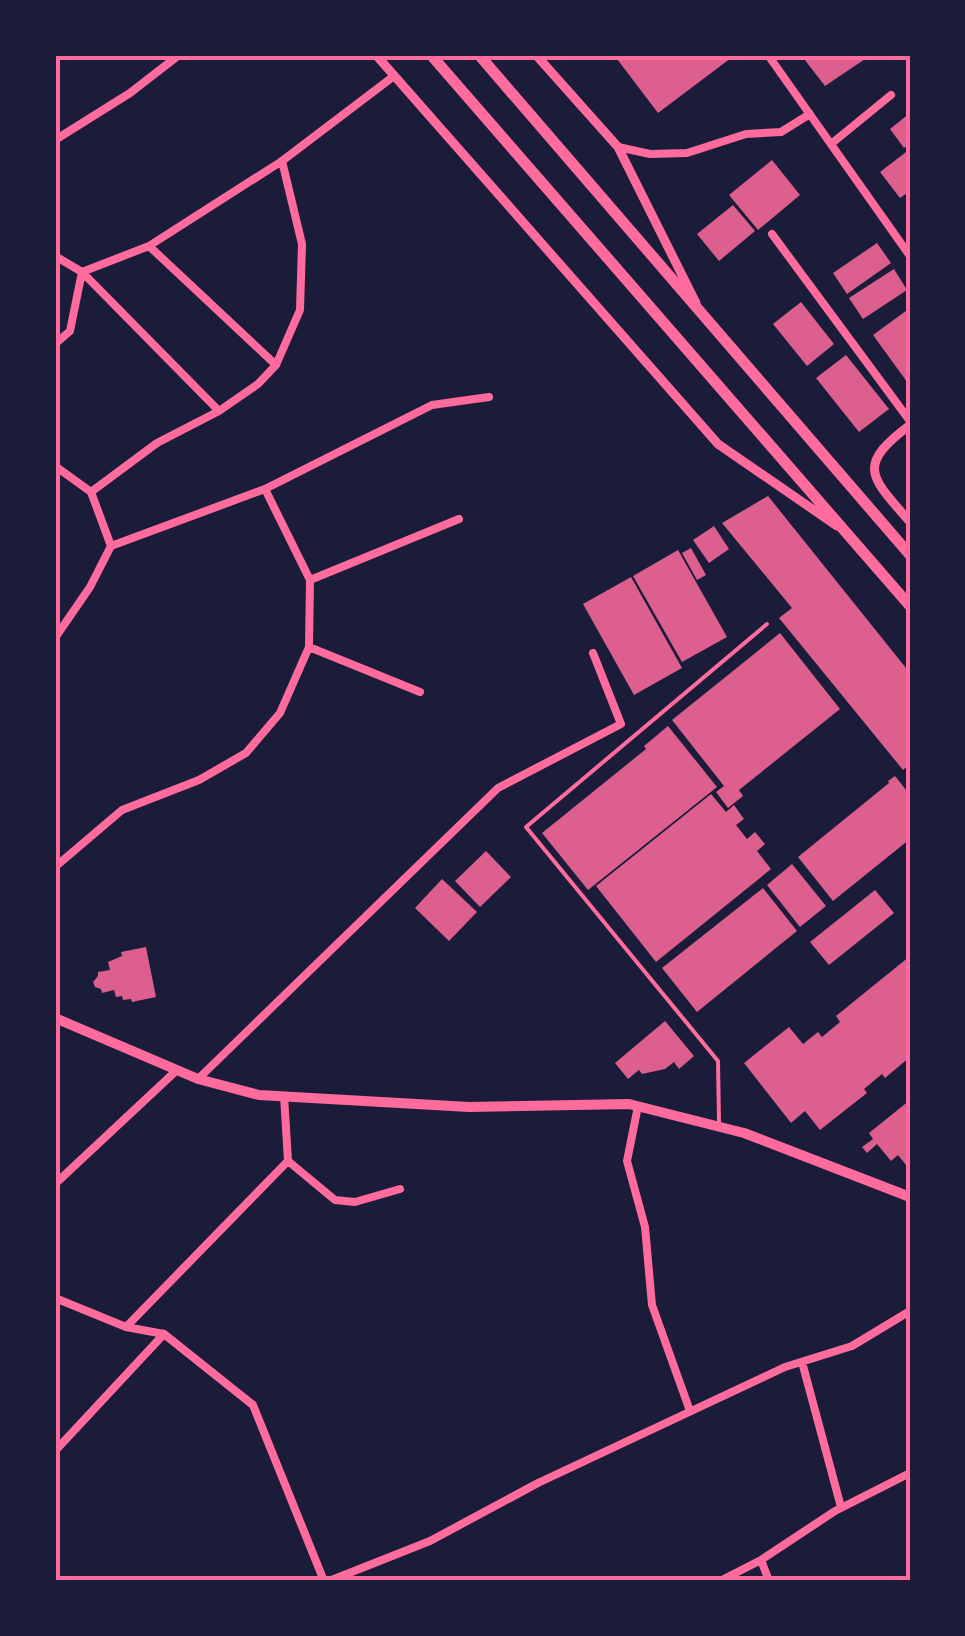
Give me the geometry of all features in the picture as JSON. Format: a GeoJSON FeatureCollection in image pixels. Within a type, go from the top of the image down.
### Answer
{"type":"FeatureCollection","features":[{"type":"Feature","properties":{"kind":"highway"},"geometry":{"type":"LineString","coordinates":[[431,55],[910,606]]}},
{"type":"Feature","properties":{"kind":"highway"},"geometry":{"type":"LineString","coordinates":[[478,55],[910,555]]}},
{"type":"Feature","properties":{"kind":"main road"},"geometry":{"type":"LineString","coordinates":[[55,1018],[198,1079],[260,1095],[470,1107],[629,1104],[744,1133],[910,1197]]}},
{"type":"Feature","properties":{"kind":"street"},"geometry":{"type":"LineString","coordinates":[[55,140],[130,93],[179,55]]}},
{"type":"Feature","properties":{"kind":"street"},"geometry":{"type":"LineString","coordinates":[[376,55],[718,444],[848,534]]}},
{"type":"Feature","properties":{"kind":"street"},"geometry":{"type":"LineString","coordinates":[[536,55],[618,147],[702,314]]}},
{"type":"Feature","properties":{"kind":"street"},"geometry":{"type":"LineString","coordinates":[[768,55],[910,256]]}},
{"type":"Feature","properties":{"kind":"street"},"geometry":{"type":"LineString","coordinates":[[82,272],[149,246],[282,161],[394,76]]}},
{"type":"Feature","properties":{"kind":"street"},"geometry":{"type":"LineString","coordinates":[[830,144],[891,95]]}},
{"type":"Feature","properties":{"kind":"street"},"geometry":{"type":"LineString","coordinates":[[618,147],[650,154],[686,153],[746,134],[781,132],[810,114]]}},
{"type":"Feature","properties":{"kind":"street"},"geometry":{"type":"LineString","coordinates":[[91,492],[158,444],[219,411],[258,384],[276,365],[300,310],[301,294],[302,244],[282,161]]}},
{"type":"Feature","properties":{"kind":"street"},"geometry":{"type":"LineString","coordinates":[[772,234],[910,423],[883,446],[876,459],[875,474],[880,488],[910,522]]}},
{"type":"Feature","properties":{"kind":"street"},"geometry":{"type":"LineString","coordinates":[[149,246],[276,365]]}},
{"type":"Feature","properties":{"kind":"street"},"geometry":{"type":"LineString","coordinates":[[55,256],[82,272],[219,411]]}},
{"type":"Feature","properties":{"kind":"street"},"geometry":{"type":"LineString","coordinates":[[55,344],[70,331],[82,272]]}},
{"type":"Feature","properties":{"kind":"street"},"geometry":{"type":"LineString","coordinates":[[55,638],[111,546],[265,488],[432,406],[489,396]]}},
{"type":"Feature","properties":{"kind":"street"},"geometry":{"type":"LineString","coordinates":[[55,466],[91,492],[111,546]]}},
{"type":"Feature","properties":{"kind":"street"},"geometry":{"type":"LineString","coordinates":[[55,867],[122,810],[200,780],[246,752],[280,713],[309,647],[310,580],[265,488]]}},
{"type":"Feature","properties":{"kind":"street"},"geometry":{"type":"LineString","coordinates":[[310,580],[459,519]]}},
{"type":"Feature","properties":{"kind":"street"},"geometry":{"type":"LineString","coordinates":[[309,647],[420,692]]}},
{"type":"Feature","properties":{"kind":"street"},"geometry":{"type":"LineString","coordinates":[[198,1079],[498,788],[621,724],[593,653]]}},
{"type":"Feature","properties":{"kind":"street"},"geometry":{"type":"LineString","coordinates":[[55,1184],[176,1070]]}},
{"type":"Feature","properties":{"kind":"street"},"geometry":{"type":"LineString","coordinates":[[284,1096],[288,1161],[335,1200],[355,1202],[400,1189]]}},
{"type":"Feature","properties":{"kind":"street"},"geometry":{"type":"LineString","coordinates":[[638,1106],[626,1162],[645,1227],[652,1304],[690,1412]]}},
{"type":"Feature","properties":{"kind":"street"},"geometry":{"type":"LineString","coordinates":[[126,1327],[288,1161]]}},
{"type":"Feature","properties":{"kind":"street"},"geometry":{"type":"LineString","coordinates":[[55,1298],[126,1327],[164,1334],[253,1405],[326,1581],[430,1541],[538,1482],[784,1368],[852,1346],[910,1311]]}},
{"type":"Feature","properties":{"kind":"street"},"geometry":{"type":"LineString","coordinates":[[55,1451],[164,1334]]}},
{"type":"Feature","properties":{"kind":"street"},"geometry":{"type":"LineString","coordinates":[[802,1362],[841,1507]]}},
{"type":"Feature","properties":{"kind":"street"},"geometry":{"type":"LineString","coordinates":[[720,1581],[761,1560],[841,1507],[910,1473]]}},
{"type":"Feature","properties":{"kind":"street"},"geometry":{"type":"LineString","coordinates":[[761,1560],[769,1581]]}},
{"type":"Feature","properties":{"kind":"lane"},"geometry":{"type":"LineString","coordinates":[[719,1127],[718,1061],[526,827],[767,624]]}},
{"type":"Feature","properties":{"kind":"building"},"geometry":{"type":"Polygon","coordinates":[[[614,55],[728,55],[731,58],[658,113],[614,55]]]}},
{"type":"Feature","properties":{"kind":"building"},"geometry":{"type":"Polygon","coordinates":[[[801,55],[871,55],[825,86],[801,55]]]}},
{"type":"Feature","properties":{"kind":"building"},"geometry":{"type":"Polygon","coordinates":[[[910,113],[910,144],[904,148],[890,129],[910,113]]]}},
{"type":"Feature","properties":{"kind":"building"},"geometry":{"type":"Polygon","coordinates":[[[910,149],[910,191],[900,198],[880,172],[910,149]]]}},
{"type":"Feature","properties":{"kind":"building"},"geometry":{"type":"Polygon","coordinates":[[[772,160],[800,195],[758,230],[729,195],[772,160]]]}},
{"type":"Feature","properties":{"kind":"building"},"geometry":{"type":"Polygon","coordinates":[[[733,205],[755,231],[719,261],[697,234],[733,205]]]}},
{"type":"Feature","properties":{"kind":"building"},"geometry":{"type":"Polygon","coordinates":[[[877,243],[891,263],[847,294],[833,273],[877,243]]]}},
{"type":"Feature","properties":{"kind":"building"},"geometry":{"type":"Polygon","coordinates":[[[894,269],[907,290],[863,319],[849,298],[894,269]]]}},
{"type":"Feature","properties":{"kind":"building"},"geometry":{"type":"Polygon","coordinates":[[[801,302],[834,344],[807,366],[773,324],[801,302]]]}},
{"type":"Feature","properties":{"kind":"building"},"geometry":{"type":"Polygon","coordinates":[[[910,308],[910,386],[873,335],[910,308]]]}},
{"type":"Feature","properties":{"kind":"building"},"geometry":{"type":"Polygon","coordinates":[[[846,355],[889,409],[859,432],[816,378],[846,355]]]}},
{"type":"Feature","properties":{"kind":"building"},"geometry":{"type":"Polygon","coordinates":[[[768,496],[910,673],[910,764],[903,770],[779,618],[792,608],[722,523],[768,496]]]}},
{"type":"Feature","properties":{"kind":"building"},"geometry":{"type":"Polygon","coordinates":[[[714,526],[729,549],[709,563],[693,540],[714,526]]]}},
{"type":"Feature","properties":{"kind":"building"},"geometry":{"type":"Polygon","coordinates":[[[691,548],[706,575],[697,580],[682,553],[691,548]]]}},
{"type":"Feature","properties":{"kind":"building"},"geometry":{"type":"Polygon","coordinates":[[[678,550],[727,637],[682,662],[633,576],[678,550]]]}},
{"type":"Feature","properties":{"kind":"building"},"geometry":{"type":"Polygon","coordinates":[[[631,577],[682,668],[634,695],[583,604],[631,577]]]}},
{"type":"Feature","properties":{"kind":"building"},"geometry":{"type":"Polygon","coordinates":[[[780,633],[840,709],[739,790],[743,796],[728,808],[716,792],[724,786],[672,720],[780,633]]]}},
{"type":"Feature","properties":{"kind":"building"},"geometry":{"type":"Polygon","coordinates":[[[668,726],[717,787],[588,890],[542,833],[646,749],[644,746],[668,726]]]}},
{"type":"Feature","properties":{"kind":"building"},"geometry":{"type":"Polygon","coordinates":[[[895,776],[910,795],[910,839],[833,901],[798,857],[895,776]]]}},
{"type":"Feature","properties":{"kind":"building"},"geometry":{"type":"Polygon","coordinates":[[[711,794],[726,812],[734,805],[744,819],[736,825],[747,839],[755,832],[765,844],[757,851],[771,869],[656,962],[596,886],[711,794]]]}},
{"type":"Feature","properties":{"kind":"building"},"geometry":{"type":"Polygon","coordinates":[[[486,851],[511,877],[480,907],[455,881],[486,851]]]}},
{"type":"Feature","properties":{"kind":"building"},"geometry":{"type":"Polygon","coordinates":[[[792,864],[826,906],[800,927],[767,885],[792,864]]]}},
{"type":"Feature","properties":{"kind":"building"},"geometry":{"type":"Polygon","coordinates":[[[442,879],[477,912],[449,941],[415,908],[442,879]]]}},
{"type":"Feature","properties":{"kind":"building"},"geometry":{"type":"Polygon","coordinates":[[[763,888],[797,931],[697,1012],[662,968],[763,888]]]}},
{"type":"Feature","properties":{"kind":"building"},"geometry":{"type":"Polygon","coordinates":[[[875,890],[894,913],[829,965],[810,942],[875,890]]]}},
{"type":"Feature","properties":{"kind":"building"},"geometry":{"type":"Polygon","coordinates":[[[146,947],[156,997],[132,1002],[116,997],[114,990],[102,993],[95,987],[98,972],[110,970],[108,962],[122,956],[121,952],[146,947]]]}},
{"type":"Feature","properties":{"kind":"building"},"geometry":{"type":"Polygon","coordinates":[[[910,956],[910,1057],[885,1078],[882,1074],[864,1089],[867,1093],[820,1130],[805,1111],[791,1123],[744,1063],[789,1027],[803,1044],[818,1032],[822,1037],[840,1022],[836,1016],[910,956]]]}},
{"type":"Feature","properties":{"kind":"building"},"geometry":{"type":"Polygon","coordinates":[[[665,1021],[694,1056],[679,1069],[674,1062],[665,1069],[642,1074],[639,1070],[628,1079],[615,1063],[665,1021]]]}},
{"type":"Feature","properties":{"kind":"building"},"geometry":{"type":"Polygon","coordinates":[[[910,1100],[910,1170],[898,1155],[891,1161],[877,1144],[867,1153],[862,1147],[873,1139],[869,1133],[910,1100]]]}}]}
